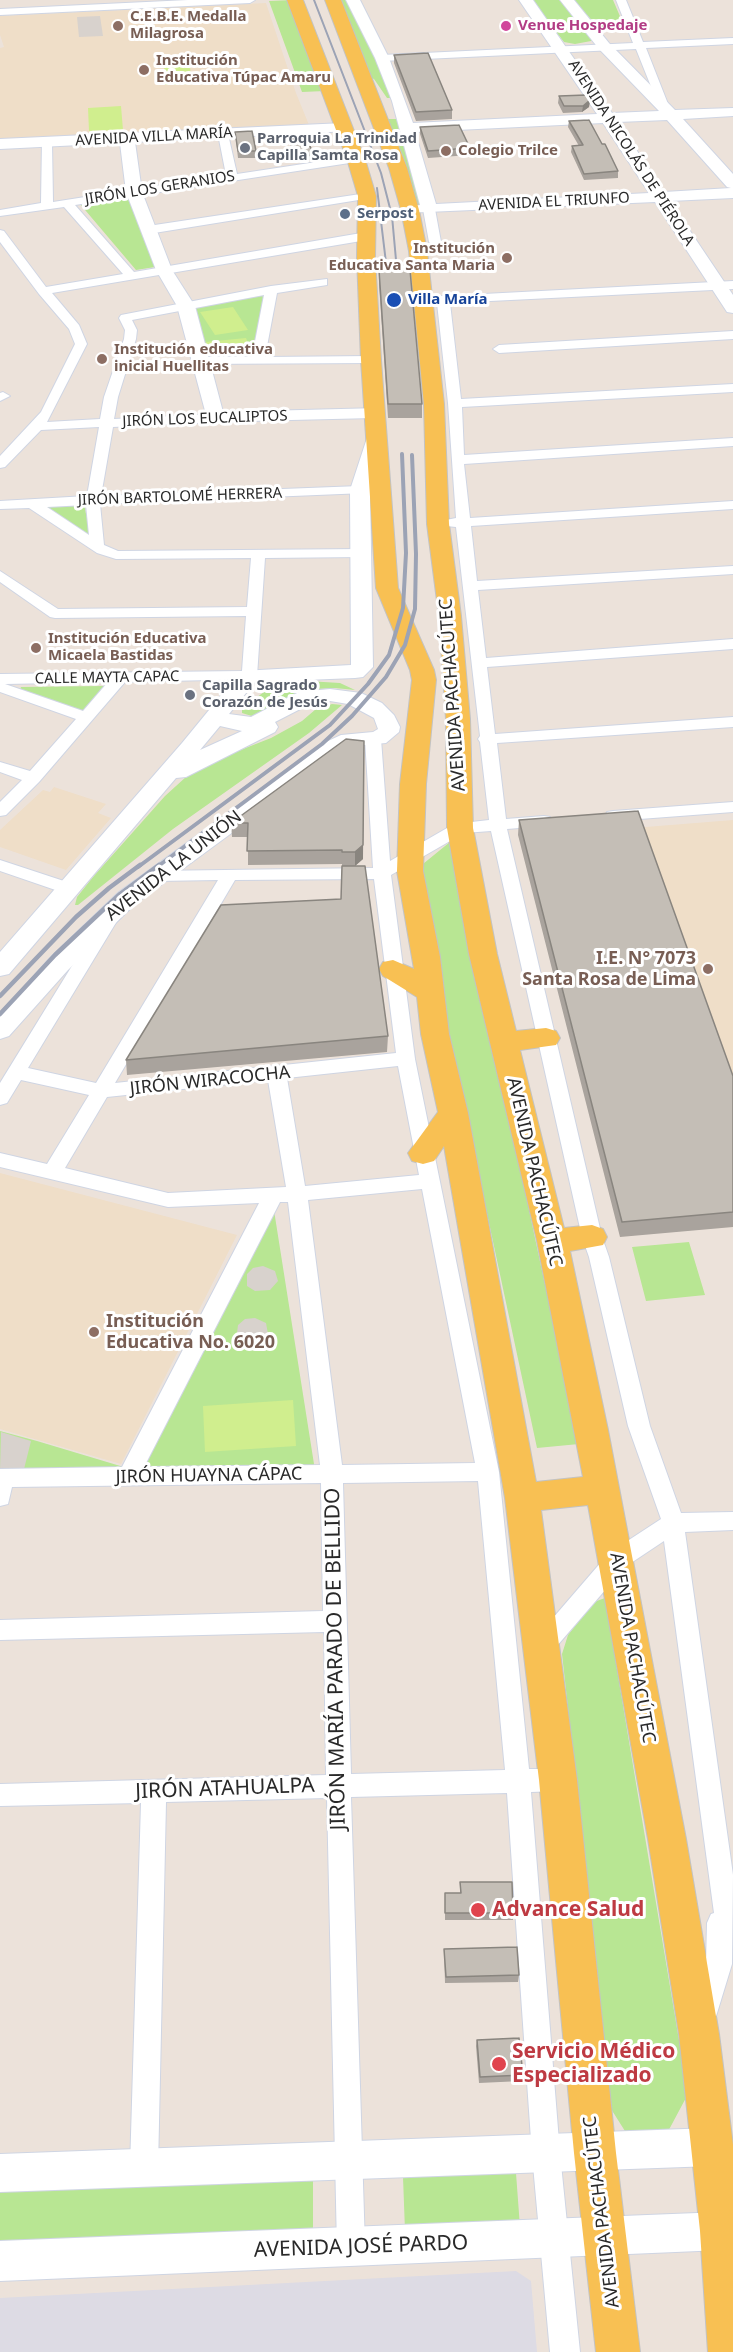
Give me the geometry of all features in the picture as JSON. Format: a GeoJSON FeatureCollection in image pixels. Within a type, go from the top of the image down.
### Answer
{"type":"FeatureCollection","features":[{"type":"Feature","properties":{"kind":"main road","name":"AVENIDA PACHACÚTEC"},"geometry":{"type":"LineString","coordinates":[[295,0],[356,159],[367,196],[366,258],[370,360],[387,588],[422,670],[424,680],[413,784],[410,858],[413,897],[435,1034],[453,1113],[522,1498],[558,1780],[595,2153],[618,2352]]}},
{"type":"Feature","properties":{"kind":"main road","name":"AVENIDA PACHACÚTEC"},"geometry":{"type":"LineString","coordinates":[[333,0],[399,172],[434,300],[434,404],[438,524],[450,616],[458,718],[460,828],[483,954],[552,1241],[617,1560],[699,2034],[722,2231],[730,2352]]}},
{"type":"Feature","properties":{"kind":"main road"},"geometry":{"type":"LineString","coordinates":[[343,25],[370,34]]}},
{"type":"Feature","properties":{"kind":"main road"},"geometry":{"type":"LineString","coordinates":[[399,172],[415,155]]}},
{"type":"Feature","properties":{"kind":"main road"},"geometry":{"type":"LineString","coordinates":[[393,969],[430,993]]}},
{"type":"Feature","properties":{"kind":"main road"},"geometry":{"type":"LineString","coordinates":[[503,1042],[546,1038]]}},
{"type":"Feature","properties":{"kind":"main road"},"geometry":{"type":"LineString","coordinates":[[426,1167],[453,1113]]}},
{"type":"Feature","properties":{"kind":"main road"},"geometry":{"type":"LineString","coordinates":[[552,1241],[592,1237]]}},
{"type":"Feature","properties":{"kind":"main road"},"geometry":{"type":"LineString","coordinates":[[522,1498],[601,1489]]}},
{"type":"Feature","properties":{"kind":"street"},"geometry":{"type":"LineString","coordinates":[[0,12],[127,3],[250,0]]}},
{"type":"Feature","properties":{"kind":"street"},"geometry":{"type":"LineString","coordinates":[[353,0],[382,58],[408,128],[435,242]]}},
{"type":"Feature","properties":{"kind":"street","name":"AVENIDA NICOLÁS DE PIÉROLA"},"geometry":{"type":"LineString","coordinates":[[526,0],[561,48],[660,196],[725,285],[733,308]]}},
{"type":"Feature","properties":{"kind":"street","name":"AVENIDA NICOLÁS DE PIÉROLA"},"geometry":{"type":"LineString","coordinates":[[567,0],[604,46],[733,184]]}},
{"type":"Feature","properties":{"kind":"street"},"geometry":{"type":"LineString","coordinates":[[621,0],[668,112]]}},
{"type":"Feature","properties":{"kind":"street"},"geometry":{"type":"LineString","coordinates":[[382,58],[733,41]]}},
{"type":"Feature","properties":{"kind":"street"},"geometry":{"type":"LineString","coordinates":[[408,128],[607,118],[668,112],[733,112]]}},
{"type":"Feature","properties":{"kind":"street","name":"AVENIDA VILLA MARÍA"},"geometry":{"type":"LineString","coordinates":[[0,144],[344,128]]}},
{"type":"Feature","properties":{"kind":"street"},"geometry":{"type":"LineString","coordinates":[[223,134],[232,177]]}},
{"type":"Feature","properties":{"kind":"street"},"geometry":{"type":"LineString","coordinates":[[127,138],[134,192],[164,270],[186,306],[198,360],[215,418]]}},
{"type":"Feature","properties":{"kind":"street"},"geometry":{"type":"LineString","coordinates":[[46,142],[47,206]]}},
{"type":"Feature","properties":{"kind":"street","name":"JIRÓN LOS GERANIOS"},"geometry":{"type":"LineString","coordinates":[[0,213],[356,159]]}},
{"type":"Feature","properties":{"kind":"street","name":"AVENIDA EL TRIUNFO"},"geometry":{"type":"LineString","coordinates":[[410,210],[733,193]]}},
{"type":"Feature","properties":{"kind":"street"},"geometry":{"type":"LineString","coordinates":[[148,230],[367,196]]}},
{"type":"Feature","properties":{"kind":"street"},"geometry":{"type":"LineString","coordinates":[[67,203],[131,276]]}},
{"type":"Feature","properties":{"kind":"street"},"geometry":{"type":"LineString","coordinates":[[0,464],[37,426],[62,385],[81,344],[75,328],[1,236]]}},
{"type":"Feature","properties":{"kind":"street"},"geometry":{"type":"LineString","coordinates":[[43,291],[367,236]]}},
{"type":"Feature","properties":{"kind":"street"},"geometry":{"type":"LineString","coordinates":[[97,547],[93,500],[114,384],[130,339],[131,330],[125,318],[323,282]]}},
{"type":"Feature","properties":{"kind":"street"},"geometry":{"type":"LineString","coordinates":[[434,300],[725,285]]}},
{"type":"Feature","properties":{"kind":"street"},"geometry":{"type":"LineString","coordinates":[[258,360],[271,290]]}},
{"type":"Feature","properties":{"kind":"street","name":"AVENIDA PACHACÚTEC"},"geometry":{"type":"LineString","coordinates":[[434,300],[455,403],[463,522],[481,663],[486,739],[498,825],[592,1237],[599,1257],[639,1426],[673,1523],[727,1878],[733,1944]]}},
{"type":"Feature","properties":{"kind":"street"},"geometry":{"type":"LineString","coordinates":[[499,350],[733,335]]}},
{"type":"Feature","properties":{"kind":"street"},"geometry":{"type":"LineString","coordinates":[[198,360],[370,360]]}},
{"type":"Feature","properties":{"kind":"street"},"geometry":{"type":"LineString","coordinates":[[455,403],[733,388]]}},
{"type":"Feature","properties":{"kind":"street","name":"JIRÓN LOS EUCALIPTOS"},"geometry":{"type":"LineString","coordinates":[[37,426],[374,412]]}},
{"type":"Feature","properties":{"kind":"street","name":"AVENIDA PACHACÚTEC"},"geometry":{"type":"LineString","coordinates":[[359,671],[362,667],[363,553],[360,490],[376,438]]}},
{"type":"Feature","properties":{"kind":"street"},"geometry":{"type":"LineString","coordinates":[[457,459],[733,442]]}},
{"type":"Feature","properties":{"kind":"street","name":"JIRÓN BARTOLOMÉ HERRERA"},"geometry":{"type":"LineString","coordinates":[[7,505],[360,490]]}},
{"type":"Feature","properties":{"kind":"street"},"geometry":{"type":"LineString","coordinates":[[32,503],[97,547],[116,555],[363,553]]}},
{"type":"Feature","properties":{"kind":"street"},"geometry":{"type":"LineString","coordinates":[[0,510],[7,505]]}},
{"type":"Feature","properties":{"kind":"street"},"geometry":{"type":"LineString","coordinates":[[438,524],[733,505]]}},
{"type":"Feature","properties":{"kind":"street"},"geometry":{"type":"LineString","coordinates":[[199,752],[214,717],[249,676],[258,555]]}},
{"type":"Feature","properties":{"kind":"street"},"geometry":{"type":"LineString","coordinates":[[471,586],[733,570]]}},
{"type":"Feature","properties":{"kind":"street"},"geometry":{"type":"LineString","coordinates":[[0,575],[55,614],[254,611]]}},
{"type":"Feature","properties":{"kind":"street"},"geometry":{"type":"LineString","coordinates":[[481,663],[733,644]]}},
{"type":"Feature","properties":{"kind":"street","name":"CALLE MAYTA CAPAC"},"geometry":{"type":"LineString","coordinates":[[0,679],[249,676],[359,671]]}},
{"type":"Feature","properties":{"kind":"street"},"geometry":{"type":"LineString","coordinates":[[0,811],[33,778],[120,678]]}},
{"type":"Feature","properties":{"kind":"street"},"geometry":{"type":"LineString","coordinates":[[0,687],[86,717]]}},
{"type":"Feature","properties":{"kind":"street"},"geometry":{"type":"LineString","coordinates":[[214,717],[237,724],[255,724],[307,697],[338,695],[368,705],[383,715],[387,721],[388,732],[373,738]]}},
{"type":"Feature","properties":{"kind":"street"},"geometry":{"type":"LineString","coordinates":[[0,968],[70,890],[156,785],[199,752],[257,733],[304,705],[321,701],[338,703],[360,712],[366,719],[373,738],[382,873],[406,1059],[488,1472],[518,1780],[546,2154],[565,2352]]}},
{"type":"Feature","properties":{"kind":"street"},"geometry":{"type":"LineString","coordinates":[[486,739],[733,722]]}},
{"type":"Feature","properties":{"kind":"street","name":"AVENIDA LA UNIÓN"},"geometry":{"type":"LineString","coordinates":[[0,1030],[59,964],[112,913],[157,875],[334,747],[349,740],[373,738]]}},
{"type":"Feature","properties":{"kind":"street"},"geometry":{"type":"LineString","coordinates":[[0,767],[33,778]]}},
{"type":"Feature","properties":{"kind":"street"},"geometry":{"type":"LineString","coordinates":[[592,817],[733,807]]}},
{"type":"Feature","properties":{"kind":"street"},"geometry":{"type":"LineString","coordinates":[[157,875],[382,873],[460,828],[556,820]]}},
{"type":"Feature","properties":{"kind":"street"},"geometry":{"type":"LineString","coordinates":[[0,865],[70,890]]}},
{"type":"Feature","properties":{"kind":"street"},"geometry":{"type":"LineString","coordinates":[[52,1173],[230,874]]}},
{"type":"Feature","properties":{"kind":"street"},"geometry":{"type":"LineString","coordinates":[[0,1098],[85,962],[112,913]]}},
{"type":"Feature","properties":{"kind":"street","name":"JIRÓN WIRACOCHA"},"geometry":{"type":"LineString","coordinates":[[16,1072],[101,1091],[406,1059]]}},
{"type":"Feature","properties":{"kind":"street","name":"JIRÓN MARÍA PARADO DE BELLIDO"},"geometry":{"type":"LineString","coordinates":[[277,1074],[297,1194],[332,1475],[347,2161],[351,2247]]}},
{"type":"Feature","properties":{"kind":"street"},"geometry":{"type":"LineString","coordinates":[[0,1160],[168,1200],[297,1194],[426,1167]]}},
{"type":"Feature","properties":{"kind":"street"},"geometry":{"type":"LineString","coordinates":[[128,1477],[273,1196]]}},
{"type":"Feature","properties":{"kind":"street","name":"JIRÓN HUAYNA CÁPAC"},"geometry":{"type":"LineString","coordinates":[[0,1483],[128,1477],[488,1472]]}},
{"type":"Feature","properties":{"kind":"street"},"geometry":{"type":"LineString","coordinates":[[542,1647],[617,1560],[673,1523],[733,1521]]}},
{"type":"Feature","properties":{"kind":"street"},"geometry":{"type":"LineString","coordinates":[[0,1630],[335,1621]]}},
{"type":"Feature","properties":{"kind":"street","name":"JIRÓN ATAHUALPA"},"geometry":{"type":"LineString","coordinates":[[0,1795],[558,1780]]}},
{"type":"Feature","properties":{"kind":"street"},"geometry":{"type":"LineString","coordinates":[[144,2168],[154,1791]]}},
{"type":"Feature","properties":{"kind":"street"},"geometry":{"type":"LineString","coordinates":[[699,2034],[719,1964],[727,1878]]}},
{"type":"Feature","properties":{"kind":"street"},"geometry":{"type":"LineString","coordinates":[[0,2173],[712,2147]]}},
{"type":"Feature","properties":{"kind":"street","name":"AVENIDA JOSÉ PARDO"},"geometry":{"type":"LineString","coordinates":[[0,2261],[722,2231]]}},
{"type":"Feature","properties":{"kind":"shaded area","name":"Institución Educativa Túpac Amaru"},"geometry":{"type":"Polygon","coordinates":[[[266,3],[309,125],[0,139],[0,48],[4,47],[0,35],[0,16],[266,3]]]}},
{"type":"Feature","properties":{"kind":"shaded area"},"geometry":{"type":"Polygon","coordinates":[[[100,16],[103,36],[79,37],[77,17],[100,16]]]}},
{"type":"Feature","properties":{"kind":"shaded area"},"geometry":{"type":"Polygon","coordinates":[[[54,787],[106,804],[98,813],[111,818],[66,870],[0,847],[0,830],[43,790],[50,792],[54,787]]]}},
{"type":"Feature","properties":{"kind":"shaded area","name":"I.E. N° 7073 Santa Rosa de Lima"},"geometry":{"type":"Polygon","coordinates":[[[733,820],[733,1111],[633,828],[733,820]]]}},
{"type":"Feature","properties":{"kind":"shaded area","name":"Institución Educativa No. 6020"},"geometry":{"type":"Polygon","coordinates":[[[0,1173],[237,1235],[121,1464],[0,1429],[0,1173]]]}},
{"type":"Feature","properties":{"kind":"shaded area"},"geometry":{"type":"Polygon","coordinates":[[[263,1266],[275,1271],[278,1281],[270,1290],[255,1291],[247,1286],[247,1274],[253,1268],[263,1266]]]}},
{"type":"Feature","properties":{"kind":"shaded area"},"geometry":{"type":"Polygon","coordinates":[[[255,1318],[266,1323],[268,1334],[259,1342],[246,1342],[237,1333],[238,1325],[245,1319],[255,1318]]]}},
{"type":"Feature","properties":{"kind":"shaded area"},"geometry":{"type":"Polygon","coordinates":[[[1,1432],[31,1441],[24,1469],[0,1469],[1,1432]]]}},
{"type":"Feature","properties":{"kind":"shaded area"},"geometry":{"type":"Polygon","coordinates":[[[516,2271],[531,2281],[537,2352],[0,2352],[0,2298],[516,2271]]]}},
{"type":"Feature","properties":{"kind":"green space"},"geometry":{"type":"Polygon","coordinates":[[[293,0],[325,91],[302,92],[269,1],[293,0]]]}},
{"type":"Feature","properties":{"kind":"green space"},"geometry":{"type":"Polygon","coordinates":[[[339,0],[349,0],[392,98],[387,98],[374,79],[369,77],[339,0]]]}},
{"type":"Feature","properties":{"kind":"green space"},"geometry":{"type":"Polygon","coordinates":[[[531,0],[560,0],[592,38],[591,41],[575,44],[564,42],[531,0]]]}},
{"type":"Feature","properties":{"kind":"green space"},"geometry":{"type":"Polygon","coordinates":[[[574,0],[613,0],[625,28],[600,30],[574,0]]]}},
{"type":"Feature","properties":{"kind":"green space"},"geometry":{"type":"Polygon","coordinates":[[[190,65],[191,84],[165,85],[164,66],[190,65]]]}},
{"type":"Feature","properties":{"kind":"green space"},"geometry":{"type":"Polygon","coordinates":[[[121,106],[123,130],[89,131],[88,108],[121,106]]]}},
{"type":"Feature","properties":{"kind":"green space"},"geometry":{"type":"Polygon","coordinates":[[[387,119],[399,119],[423,206],[414,207],[387,119]]]}},
{"type":"Feature","properties":{"kind":"green space"},"geometry":{"type":"Polygon","coordinates":[[[132,197],[155,267],[136,270],[80,204],[132,197]]]}},
{"type":"Feature","properties":{"kind":"green space"},"geometry":{"type":"Polygon","coordinates":[[[266,293],[253,358],[204,358],[193,308],[266,293]]]}},
{"type":"Feature","properties":{"kind":"green space"},"geometry":{"type":"Polygon","coordinates":[[[233,307],[248,330],[215,335],[200,312],[233,307]]]}},
{"type":"Feature","properties":{"kind":"green space"},"geometry":{"type":"Polygon","coordinates":[[[246,338],[251,350],[210,354],[206,342],[246,338]]]}},
{"type":"Feature","properties":{"kind":"green space"},"geometry":{"type":"Polygon","coordinates":[[[84,504],[91,538],[47,507],[84,504]]]}},
{"type":"Feature","properties":{"kind":"green space"},"geometry":{"type":"Polygon","coordinates":[[[307,681],[340,683],[355,690],[315,689],[255,717],[242,713],[242,708],[264,692],[307,681]]]}},
{"type":"Feature","properties":{"kind":"green space"},"geometry":{"type":"Polygon","coordinates":[[[105,686],[87,712],[20,690],[21,687],[105,686]]]}},
{"type":"Feature","properties":{"kind":"green space"},"geometry":{"type":"Polygon","coordinates":[[[332,704],[342,705],[309,733],[173,829],[78,905],[75,905],[77,897],[93,877],[165,796],[187,776],[210,762],[271,738],[302,721],[316,709],[332,704]]]}},
{"type":"Feature","properties":{"kind":"green space"},"geometry":{"type":"Polygon","coordinates":[[[450,842],[579,1444],[537,1448],[420,899],[418,868],[450,842]]]}},
{"type":"Feature","properties":{"kind":"green space"},"geometry":{"type":"Polygon","coordinates":[[[273,1204],[314,1464],[313,1466],[144,1467],[273,1204]]]}},
{"type":"Feature","properties":{"kind":"green space"},"geometry":{"type":"Polygon","coordinates":[[[689,1242],[705,1295],[646,1301],[632,1247],[689,1242]]]}},
{"type":"Feature","properties":{"kind":"green space"},"geometry":{"type":"Polygon","coordinates":[[[293,1400],[296,1446],[205,1452],[203,1406],[293,1400]]]}},
{"type":"Feature","properties":{"kind":"green space"},"geometry":{"type":"Polygon","coordinates":[[[0,1431],[37,1441],[127,1468],[0,1470],[0,1431]]]}},
{"type":"Feature","properties":{"kind":"green space"},"geometry":{"type":"Polygon","coordinates":[[[605,1598],[688,2094],[664,2139],[630,2139],[606,2101],[588,1887],[562,1654],[568,1635],[594,1602],[605,1598]]]}},
{"type":"Feature","properties":{"kind":"green space"},"geometry":{"type":"Polygon","coordinates":[[[516,2173],[520,2227],[405,2231],[403,2177],[516,2173]]]}},
{"type":"Feature","properties":{"kind":"green space"},"geometry":{"type":"Polygon","coordinates":[[[313,2176],[313,2234],[0,2242],[0,2185],[313,2176]]]}},
{"type":"Feature","properties":{"kind":"building"},"geometry":{"type":"Polygon","coordinates":[[[428,53],[452,110],[416,112],[394,55],[428,53]]]}},
{"type":"Feature","properties":{"kind":"building"},"geometry":{"type":"Polygon","coordinates":[[[586,95],[590,100],[583,106],[564,106],[559,96],[586,95]]]}},
{"type":"Feature","properties":{"kind":"building"},"geometry":{"type":"Polygon","coordinates":[[[589,120],[602,144],[605,144],[618,171],[584,174],[572,146],[583,145],[569,121],[589,120]]]}},
{"type":"Feature","properties":{"kind":"building"},"geometry":{"type":"Polygon","coordinates":[[[459,125],[470,148],[428,151],[420,127],[459,125]]]}},
{"type":"Feature","properties":{"kind":"building","name":"Parroquia La Trinidad Capilla Samta Rosa"},"geometry":{"type":"Polygon","coordinates":[[[252,131],[256,151],[238,151],[235,132],[252,131]]]}},
{"type":"Feature","properties":{"kind":"building"},"geometry":{"type":"Polygon","coordinates":[[[306,137],[313,153],[297,154],[290,138],[306,137]]]}},
{"type":"Feature","properties":{"kind":"building"},"geometry":{"type":"Polygon","coordinates":[[[379,270],[410,270],[422,404],[388,404],[379,270]]]}},
{"type":"Feature","properties":{"kind":"building"},"geometry":{"type":"Polygon","coordinates":[[[346,739],[364,741],[363,845],[355,852],[342,852],[342,850],[247,851],[248,823],[231,823],[346,739]]]}},
{"type":"Feature","properties":{"kind":"building"},"geometry":{"type":"Polygon","coordinates":[[[638,811],[733,1076],[733,1212],[622,1222],[519,820],[638,811]]]}},
{"type":"Feature","properties":{"kind":"building"},"geometry":{"type":"Polygon","coordinates":[[[342,866],[365,866],[388,1036],[126,1060],[221,905],[341,899],[342,866]]]}},
{"type":"Feature","properties":{"kind":"building","name":"Advance Salud"},"geometry":{"type":"Polygon","coordinates":[[[460,1882],[512,1882],[513,1913],[445,1913],[445,1893],[461,1893],[460,1882]]]}},
{"type":"Feature","properties":{"kind":"building"},"geometry":{"type":"Polygon","coordinates":[[[517,1947],[519,1975],[446,1977],[444,1949],[517,1947]]]}},
{"type":"Feature","properties":{"kind":"building","name":"Servicio Médico Especializado"},"geometry":{"type":"Polygon","coordinates":[[[519,2038],[523,2075],[480,2077],[477,2040],[519,2038]]]}},
{"type":"Feature","properties":{"kind":"railway"},"geometry":{"type":"LineString","coordinates":[[314,0],[381,173],[392,216],[397,271]]}},
{"type":"Feature","properties":{"kind":"railway"},"geometry":{"type":"LineString","coordinates":[[377,188],[387,271]]}},
{"type":"Feature","properties":{"kind":"railway"},"geometry":{"type":"LineString","coordinates":[[138,867],[330,725],[368,684],[389,655],[403,608],[406,553],[402,454]]}},
{"type":"Feature","properties":{"kind":"railway"},"geometry":{"type":"LineString","coordinates":[[157,867],[322,744],[352,716],[386,677],[405,645],[415,609],[416,554],[412,455]]}},
{"type":"Feature","properties":{"kind":"railway"},"geometry":{"type":"LineString","coordinates":[[0,996],[76,917],[140,865]]}},
{"type":"Feature","properties":{"kind":"railway"},"geometry":{"type":"LineString","coordinates":[[0,1014],[55,955],[120,894],[159,865]]}},
{"type":"Feature","properties":{"kind":"place","name":"C.E.B.E. Medalla Milagrosa"},"geometry":{"type":"Point","coordinates":[118,26]}},
{"type":"Feature","properties":{"kind":"place","name":"Venue Hospedaje"},"geometry":{"type":"Point","coordinates":[506,26]}},
{"type":"Feature","properties":{"kind":"place","name":"Institución Educativa Túpac Amaru"},"geometry":{"type":"Point","coordinates":[144,70]}},
{"type":"Feature","properties":{"kind":"place","name":"Parroquia La Trinidad Capilla Samta Rosa"},"geometry":{"type":"Point","coordinates":[245,148]}},
{"type":"Feature","properties":{"kind":"place","name":"Colegio Trilce"},"geometry":{"type":"Point","coordinates":[446,151]}},
{"type":"Feature","properties":{"kind":"place","name":"Serpost"},"geometry":{"type":"Point","coordinates":[345,214]}},
{"type":"Feature","properties":{"kind":"place","name":"Institución Educativa Santa Maria"},"geometry":{"type":"Point","coordinates":[507,258]}},
{"type":"Feature","properties":{"kind":"place","name":"Villa María"},"geometry":{"type":"Point","coordinates":[394,300]}},
{"type":"Feature","properties":{"kind":"place","name":"Institución educativa inicial Huellitas"},"geometry":{"type":"Point","coordinates":[102,359]}},
{"type":"Feature","properties":{"kind":"place","name":"Institución Educativa Micaela Bastidas"},"geometry":{"type":"Point","coordinates":[36,648]}},
{"type":"Feature","properties":{"kind":"place","name":"Capilla Sagrado Corazón de Jesús"},"geometry":{"type":"Point","coordinates":[190,695]}},
{"type":"Feature","properties":{"kind":"place","name":"I.E. N° 7073 Santa Rosa de Lima"},"geometry":{"type":"Point","coordinates":[708,969]}},
{"type":"Feature","properties":{"kind":"place","name":"Institución Educativa No. 6020"},"geometry":{"type":"Point","coordinates":[94,1332]}},
{"type":"Feature","properties":{"kind":"place","name":"Advance Salud"},"geometry":{"type":"Point","coordinates":[478,1910]}},
{"type":"Feature","properties":{"kind":"place","name":"Servicio Médico Especializado"},"geometry":{"type":"Point","coordinates":[499,2064]}}]}
